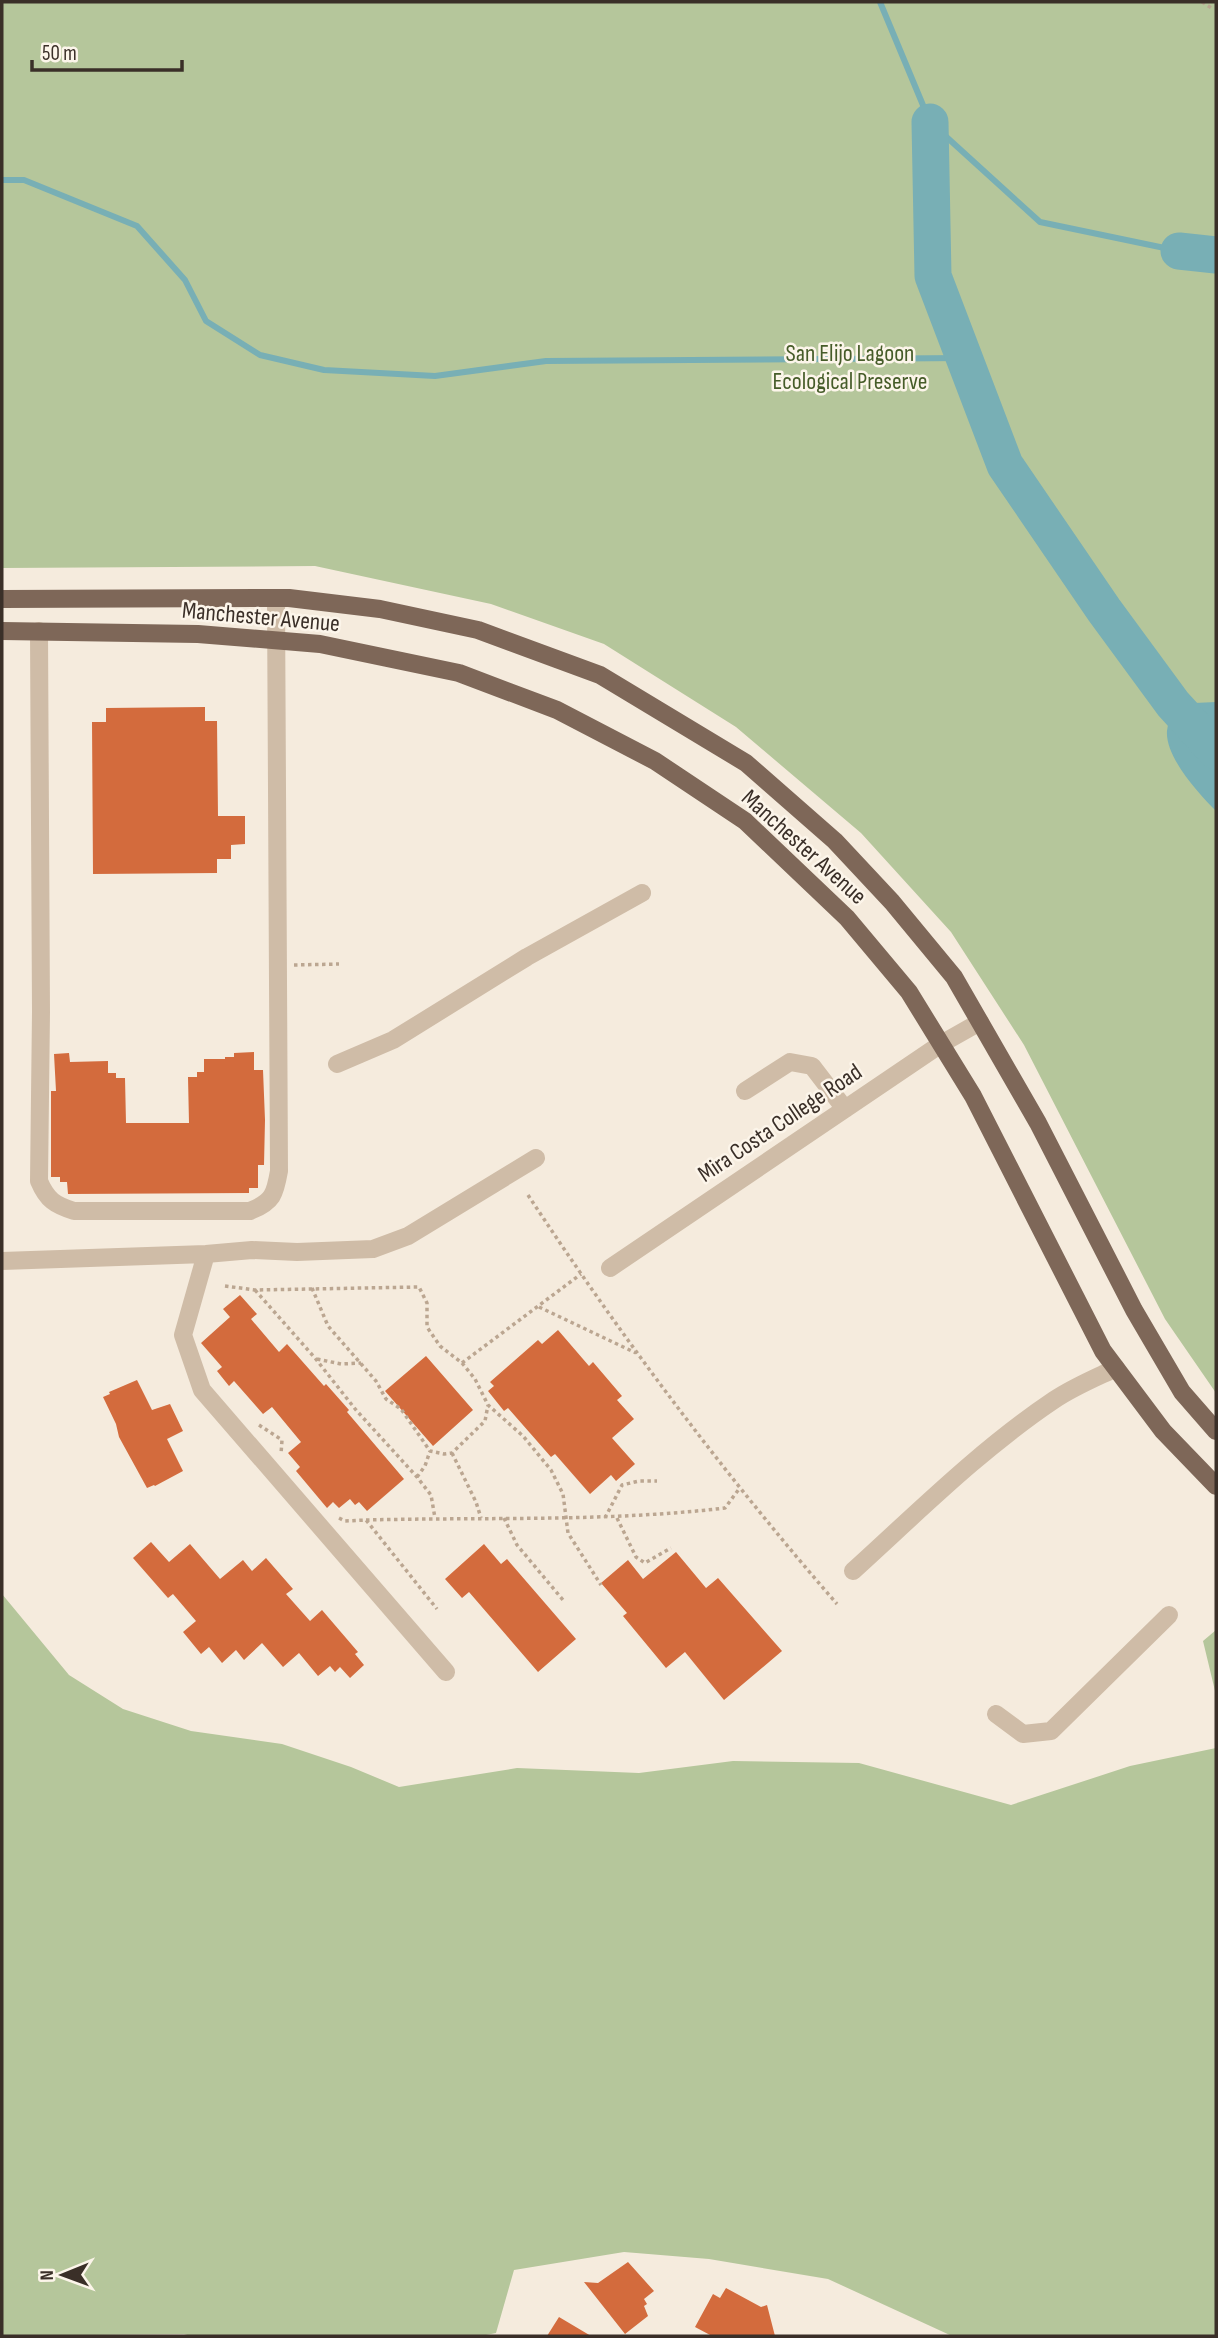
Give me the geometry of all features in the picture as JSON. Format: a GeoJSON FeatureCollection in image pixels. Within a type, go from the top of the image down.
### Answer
{"type":"FeatureCollection","features":[{"type":"Feature","properties":{"kind":"main road","name":"Manchester Avenue"},"geometry":{"type":"LineString","coordinates":[[2,600],[276,598],[380,609],[478,630],[600,675],[746,763],[835,841],[892,902],[954,977],[1038,1123],[1134,1310],[1182,1392],[1216,1431]]}},
{"type":"Feature","properties":{"kind":"main road","name":"Manchester Avenue"},"geometry":{"type":"LineString","coordinates":[[2,631],[198,634],[320,644],[459,673],[557,710],[655,761],[745,821],[847,918],[908,992],[973,1096],[1096,1338],[1163,1431],[1216,1486]]}},
{"type":"Feature","properties":{"kind":"street"},"geometry":{"type":"LineString","coordinates":[[39,631],[39,1181],[46,1197],[57,1206],[74,1211],[250,1211],[265,1205],[275,1193],[279,1171],[276,598]]}},
{"type":"Feature","properties":{"kind":"street"},"geometry":{"type":"LineString","coordinates":[[337,1064],[393,1040],[527,957],[642,893]]}},
{"type":"Feature","properties":{"kind":"street","name":"Mira Costa College Road"},"geometry":{"type":"LineString","coordinates":[[610,1268],[941,1044],[980,1023]]}},
{"type":"Feature","properties":{"kind":"street"},"geometry":{"type":"LineString","coordinates":[[745,1091],[790,1062],[812,1066],[845,1109]]}},
{"type":"Feature","properties":{"kind":"street"},"geometry":{"type":"LineString","coordinates":[[2,1261],[252,1250],[297,1252],[373,1249],[408,1236],[536,1158]]}},
{"type":"Feature","properties":{"kind":"street"},"geometry":{"type":"LineString","coordinates":[[206,1254],[183,1335],[202,1390],[446,1672]]}},
{"type":"Feature","properties":{"kind":"street"},"geometry":{"type":"LineString","coordinates":[[853,1571],[1012,1430],[1056,1399],[1116,1368]]}},
{"type":"Feature","properties":{"kind":"street"},"geometry":{"type":"LineString","coordinates":[[996,1714],[1023,1734],[1051,1731],[1169,1615]]}},
{"type":"Feature","properties":{"kind":"path"},"geometry":{"type":"LineString","coordinates":[[1202,2],[1213,9]]}},
{"type":"Feature","properties":{"kind":"path"},"geometry":{"type":"LineString","coordinates":[[278,965],[339,964]]}},
{"type":"Feature","properties":{"kind":"path"},"geometry":{"type":"LineString","coordinates":[[528,1195],[638,1354],[739,1489],[836,1604]]}},
{"type":"Feature","properties":{"kind":"path"},"geometry":{"type":"LineString","coordinates":[[462,1363],[581,1274]]}},
{"type":"Feature","properties":{"kind":"path"},"geometry":{"type":"LineString","coordinates":[[225,1286],[255,1290],[419,1287],[427,1303],[427,1326],[440,1346],[462,1363],[475,1379],[488,1405],[523,1436],[551,1470],[563,1494],[568,1533],[601,1585]]}},
{"type":"Feature","properties":{"kind":"path"},"geometry":{"type":"LineString","coordinates":[[312,1288],[328,1326],[376,1381],[386,1398],[401,1409],[430,1451],[452,1453],[485,1421],[488,1405]]}},
{"type":"Feature","properties":{"kind":"path"},"geometry":{"type":"LineString","coordinates":[[255,1290],[315,1358],[356,1410],[417,1476],[431,1495],[435,1518]]}},
{"type":"Feature","properties":{"kind":"path"},"geometry":{"type":"LineString","coordinates":[[538,1306],[638,1354]]}},
{"type":"Feature","properties":{"kind":"path"},"geometry":{"type":"LineString","coordinates":[[315,1358],[341,1364],[361,1363]]}},
{"type":"Feature","properties":{"kind":"path"},"geometry":{"type":"LineString","coordinates":[[251,1420],[282,1440],[281,1457]]}},
{"type":"Feature","properties":{"kind":"path"},"geometry":{"type":"LineString","coordinates":[[417,1476],[425,1466],[430,1451]]}},
{"type":"Feature","properties":{"kind":"path"},"geometry":{"type":"LineString","coordinates":[[452,1453],[481,1518]]}},
{"type":"Feature","properties":{"kind":"path"},"geometry":{"type":"LineString","coordinates":[[605,1518],[622,1485],[639,1480],[657,1480]]}},
{"type":"Feature","properties":{"kind":"path"},"geometry":{"type":"LineString","coordinates":[[331,1515],[345,1521],[617,1518],[725,1508],[739,1489]]}},
{"type":"Feature","properties":{"kind":"path"},"geometry":{"type":"LineString","coordinates":[[504,1518],[517,1545],[563,1600]]}},
{"type":"Feature","properties":{"kind":"path"},"geometry":{"type":"LineString","coordinates":[[617,1518],[636,1557],[645,1563],[671,1548]]}},
{"type":"Feature","properties":{"kind":"path"},"geometry":{"type":"LineString","coordinates":[[366,1520],[437,1609]]}},
{"type":"Feature","properties":{"kind":"green space","name":"San Elijo Lagoon Ecological Preserve"},"geometry":{"type":"Polygon","coordinates":[[[2,2],[1216,2],[1216,1393],[1165,1319],[1024,1045],[951,932],[861,833],[736,727],[604,644],[491,604],[315,566],[2,568],[2,2]]]}},
{"type":"Feature","properties":{"kind":"green space"},"geometry":{"type":"Polygon","coordinates":[[[2,1594],[69,1675],[123,1709],[191,1731],[282,1744],[351,1767],[399,1787],[517,1768],[639,1773],[733,1761],[859,1763],[1011,1805],[1130,1766],[1216,1748],[1216,2336],[952,2336],[828,2279],[709,2259],[624,2252],[514,2270],[496,2333],[481,2336],[2,2336],[2,1594]]]}},
{"type":"Feature","properties":{"kind":"green space"},"geometry":{"type":"Polygon","coordinates":[[[1216,1630],[1216,1695],[1203,1641],[1216,1630]]]}},
{"type":"Feature","properties":{"kind":"water"},"geometry":{"type":"Polygon","coordinates":[[[1216,702],[1216,811],[1192,785],[1177,763],[1171,752],[1167,731],[1173,704],[1216,702]]]}},
{"type":"Feature","properties":{"kind":"building"},"geometry":{"type":"Polygon","coordinates":[[[205,707],[205,721],[217,721],[218,816],[245,816],[245,844],[231,845],[231,859],[217,859],[217,873],[93,874],[92,722],[106,722],[106,708],[205,707]]]}},
{"type":"Feature","properties":{"kind":"building"},"geometry":{"type":"Polygon","coordinates":[[[254,1052],[254,1070],[263,1070],[265,1120],[264,1165],[258,1165],[258,1188],[249,1188],[249,1193],[68,1194],[67,1182],[60,1182],[60,1177],[51,1177],[51,1091],[56,1091],[54,1054],[69,1053],[70,1062],[108,1061],[108,1073],[116,1073],[116,1078],[125,1078],[126,1123],[189,1123],[188,1077],[197,1077],[197,1072],[204,1072],[204,1059],[225,1059],[234,1057],[234,1053],[254,1052]]]}},
{"type":"Feature","properties":{"kind":"building"},"geometry":{"type":"Polygon","coordinates":[[[240,1295],[257,1314],[251,1319],[279,1352],[287,1344],[349,1410],[347,1412],[404,1479],[367,1511],[359,1502],[355,1505],[350,1499],[339,1508],[333,1502],[327,1508],[296,1471],[300,1467],[288,1453],[301,1442],[272,1407],[263,1414],[234,1381],[229,1386],[217,1371],[222,1367],[201,1343],[230,1317],[223,1309],[240,1295]]]}},
{"type":"Feature","properties":{"kind":"building"},"geometry":{"type":"Polygon","coordinates":[[[558,1330],[589,1366],[593,1362],[622,1396],[617,1400],[634,1419],[612,1438],[635,1464],[616,1481],[611,1475],[590,1494],[555,1454],[551,1457],[508,1408],[504,1411],[488,1391],[494,1386],[490,1382],[538,1340],[542,1344],[558,1330]]]}},
{"type":"Feature","properties":{"kind":"building"},"geometry":{"type":"Polygon","coordinates":[[[426,1356],[473,1410],[433,1446],[385,1391],[426,1356]]]}},
{"type":"Feature","properties":{"kind":"building"},"geometry":{"type":"Polygon","coordinates":[[[137,1380],[152,1410],[170,1404],[183,1431],[167,1439],[183,1471],[147,1488],[119,1437],[103,1397],[137,1380]]]}},
{"type":"Feature","properties":{"kind":"building"},"geometry":{"type":"Polygon","coordinates":[[[151,1542],[169,1562],[190,1544],[220,1579],[243,1560],[252,1571],[266,1558],[293,1589],[286,1594],[310,1621],[322,1610],[358,1652],[355,1654],[364,1665],[350,1678],[340,1667],[335,1672],[330,1666],[318,1676],[299,1653],[283,1667],[262,1643],[244,1660],[236,1650],[222,1663],[209,1647],[201,1654],[183,1632],[196,1621],[173,1594],[168,1598],[133,1558],[151,1542]]]}},
{"type":"Feature","properties":{"kind":"building"},"geometry":{"type":"Polygon","coordinates":[[[484,1544],[501,1564],[507,1559],[576,1639],[538,1672],[469,1592],[462,1598],[445,1579],[484,1544]]]}},
{"type":"Feature","properties":{"kind":"building"},"geometry":{"type":"Polygon","coordinates":[[[676,1552],[706,1588],[718,1578],[782,1651],[724,1700],[685,1652],[666,1668],[623,1616],[627,1613],[601,1583],[628,1560],[643,1579],[676,1552]]]}},
{"type":"Feature","properties":{"kind":"building"},"geometry":{"type":"Polygon","coordinates":[[[628,2262],[654,2291],[644,2299],[648,2316],[625,2334],[584,2282],[598,2283],[628,2262]]]}},
{"type":"Feature","properties":{"kind":"building"},"geometry":{"type":"Polygon","coordinates":[[[726,2288],[761,2307],[767,2305],[775,2336],[712,2336],[695,2327],[713,2294],[720,2298],[726,2288]]]}},
{"type":"Feature","properties":{"kind":"building"},"geometry":{"type":"Polygon","coordinates":[[[559,2317],[591,2336],[547,2336],[559,2317]]]}},
{"type":"Feature","properties":{"kind":"waterway"},"geometry":{"type":"LineString","coordinates":[[880,2],[930,122],[1040,222],[1179,251]]}},
{"type":"Feature","properties":{"kind":"waterway"},"geometry":{"type":"LineString","coordinates":[[930,122],[933,276],[1005,465],[1104,610],[1173,704],[1216,751]]}},
{"type":"Feature","properties":{"kind":"waterway"},"geometry":{"type":"LineString","coordinates":[[2,180],[24,180],[137,226],[185,280],[206,321],[260,355],[324,370],[435,376],[546,361],[964,358]]}},
{"type":"Feature","properties":{"kind":"waterway"},"geometry":{"type":"LineString","coordinates":[[1179,251],[1216,255]]}}]}
